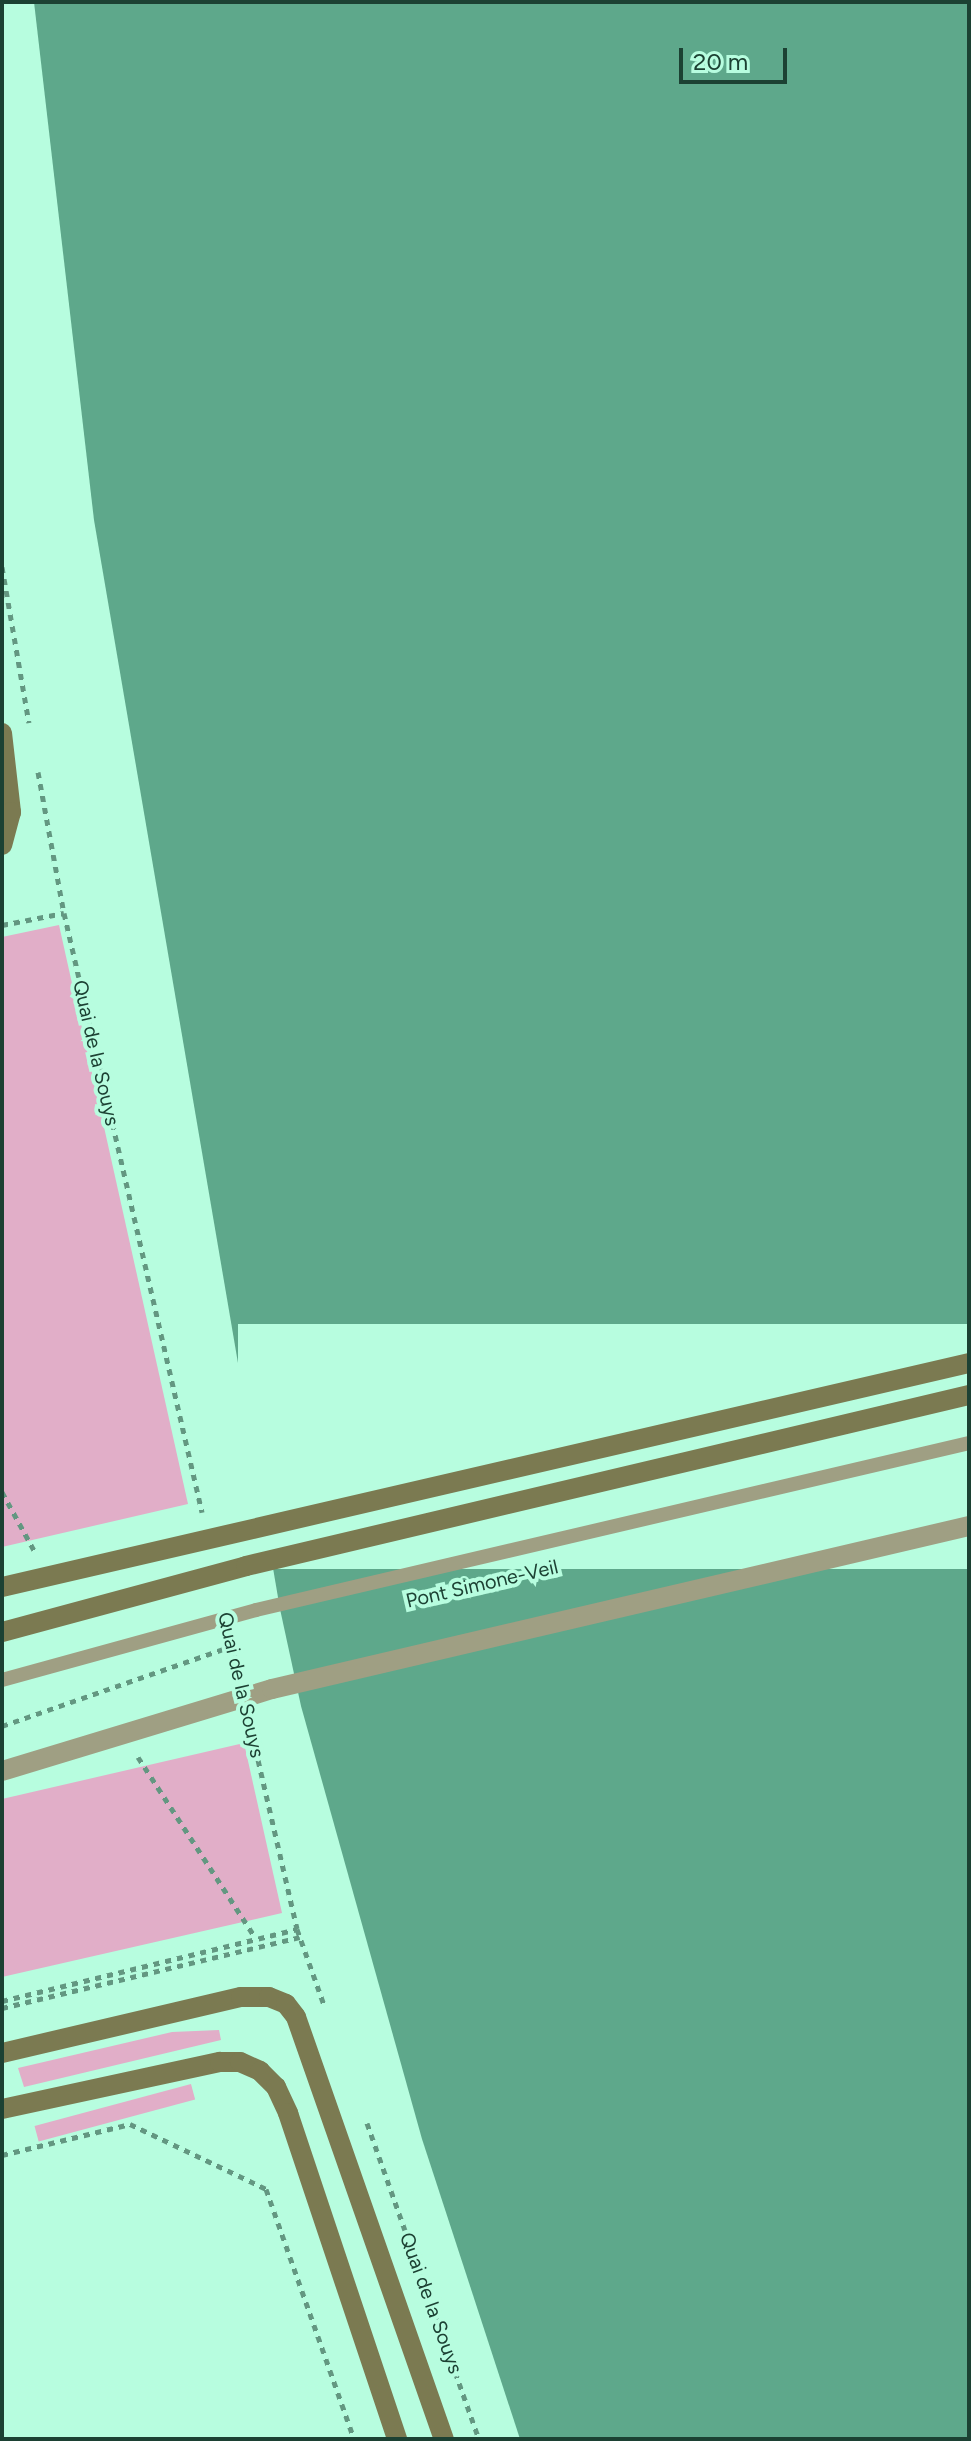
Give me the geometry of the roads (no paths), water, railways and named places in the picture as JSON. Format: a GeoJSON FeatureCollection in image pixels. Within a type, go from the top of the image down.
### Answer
{"type":"FeatureCollection","features":[{"type":"Feature","properties":{"kind":"main road"},"geometry":{"type":"LineString","coordinates":[[2,733],[11,812],[2,845]]}},
{"type":"Feature","properties":{"kind":"main road"},"geometry":{"type":"LineString","coordinates":[[2,1587],[969,1363]]}},
{"type":"Feature","properties":{"kind":"main road"},"geometry":{"type":"LineString","coordinates":[[2,1632],[246,1566],[969,1395]]}},
{"type":"Feature","properties":{"kind":"main road","name":"Quai de la Souys"},"geometry":{"type":"LineString","coordinates":[[2,2053],[241,1997],[269,1997],[286,2004],[296,2017],[444,2439]]}},
{"type":"Feature","properties":{"kind":"main road"},"geometry":{"type":"LineString","coordinates":[[2,2109],[220,2062],[240,2062],[260,2071],[276,2087],[288,2113],[397,2439]]}},
{"type":"Feature","properties":{"kind":"street"},"geometry":{"type":"LineString","coordinates":[[2,1771],[122,1732],[272,1689],[969,1526]]}},
{"type":"Feature","properties":{"kind":"lane","name":"Pont Simone-Veil"},"geometry":{"type":"LineString","coordinates":[[2,1680],[256,1610],[969,1443]]}}]}
